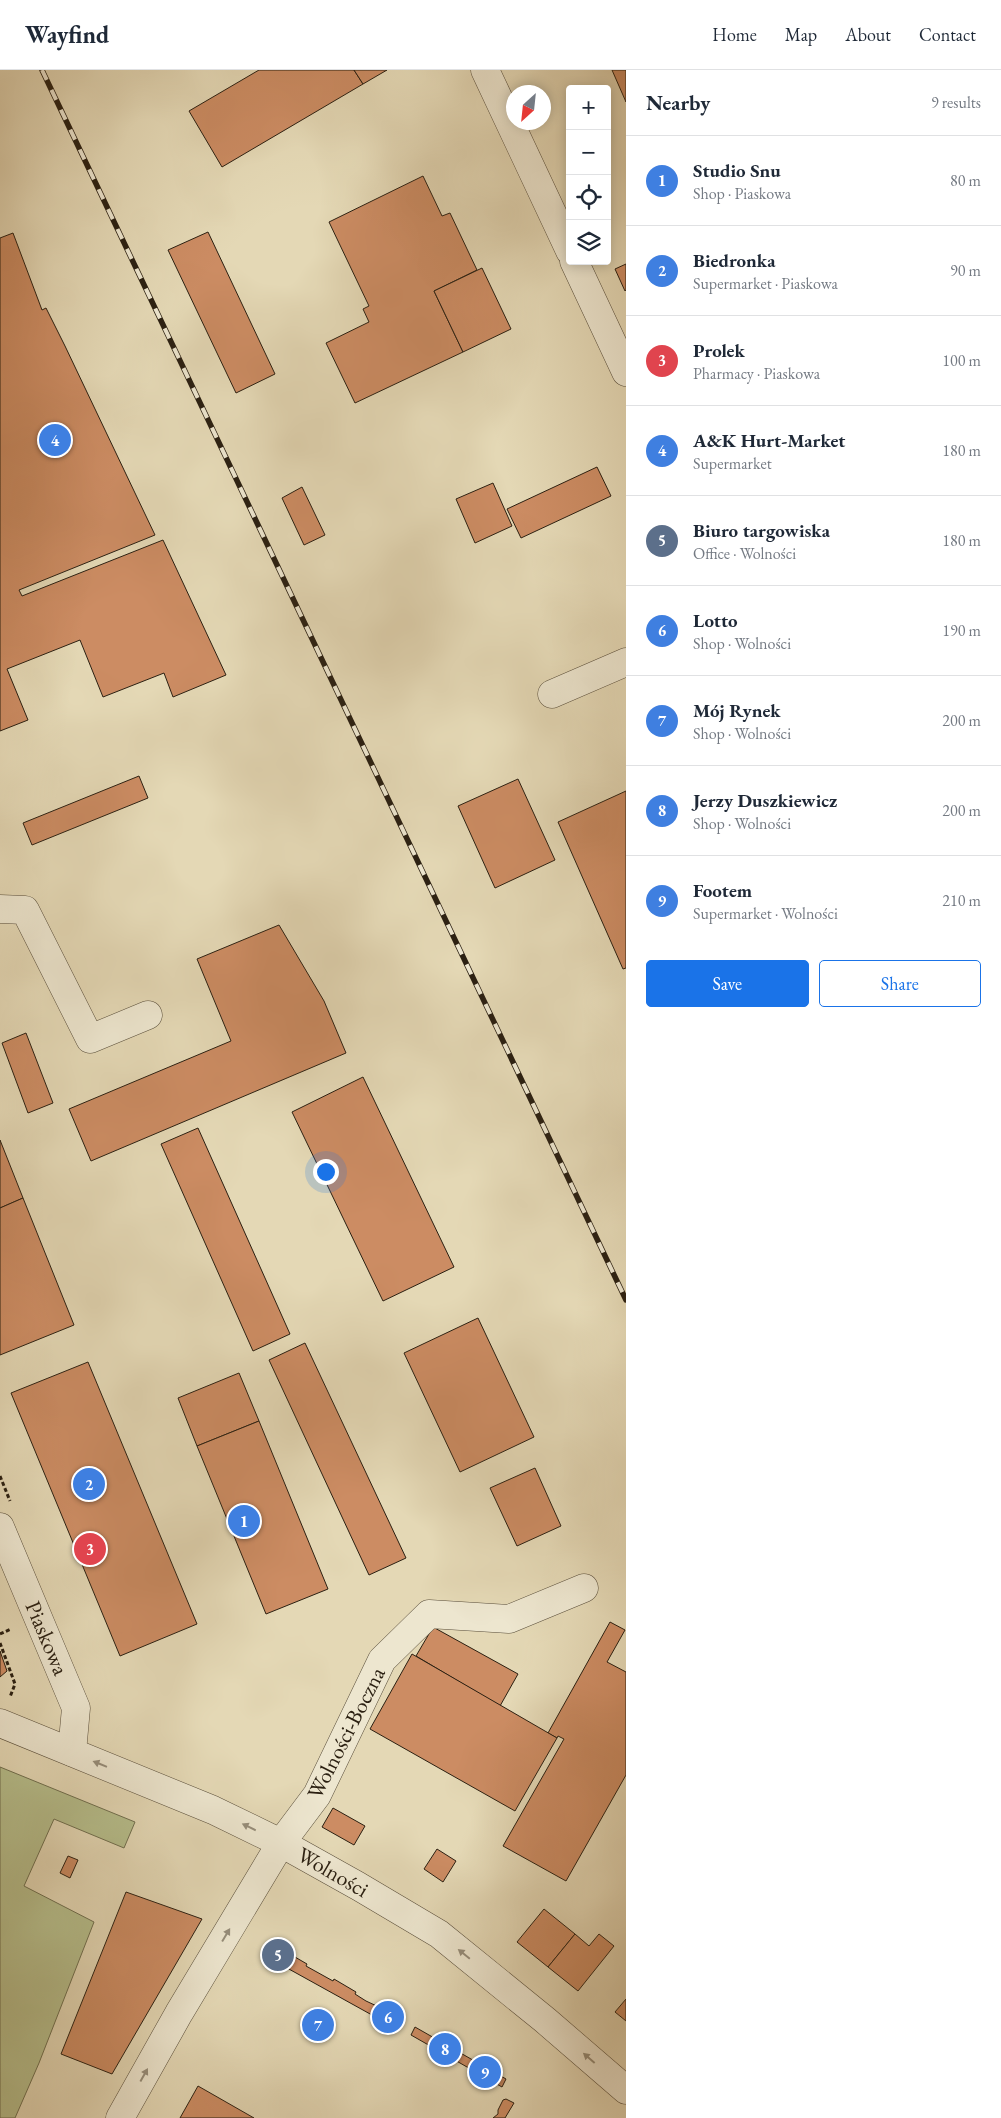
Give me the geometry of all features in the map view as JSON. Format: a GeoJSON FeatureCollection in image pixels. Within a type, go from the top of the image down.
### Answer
{"type":"FeatureCollection","features":[{"type":"Feature","properties":{"kind":"street"},"geometry":{"type":"LineString","coordinates":[[486,70],[566,242]]}},
{"type":"Feature","properties":{"kind":"street"},"geometry":{"type":"LineString","coordinates":[[576,265],[626,372]]}},
{"type":"Feature","properties":{"kind":"street"},"geometry":{"type":"LineString","coordinates":[[552,694],[626,662]]}},
{"type":"Feature","properties":{"kind":"street"},"geometry":{"type":"LineString","coordinates":[[0,909],[25,910],[90,1039],[148,1015]]}},
{"type":"Feature","properties":{"kind":"street","name":"Piaskowa"},"geometry":{"type":"LineString","coordinates":[[0,1527],[76,1708],[72,1752]]}},
{"type":"Feature","properties":{"kind":"street","name":"Wolności-Boczna"},"geometry":{"type":"LineString","coordinates":[[120,2118],[179,2013],[281,1843],[317,1795],[382,1660],[429,1614],[509,1618],[584,1588]]}},
{"type":"Feature","properties":{"kind":"street","name":"Wolności"},"geometry":{"type":"LineString","coordinates":[[5,1711],[72,1752],[213,1810],[281,1843],[439,1934],[545,2020],[626,2090]]}},
{"type":"Feature","properties":{"kind":"path"},"geometry":{"type":"LineString","coordinates":[[0,1643],[14,1684],[5,1711]]}},
{"type":"Feature","properties":{"kind":"green space"},"geometry":{"type":"Polygon","coordinates":[[[0,1767],[135,1822],[124,1848],[54,1819],[24,1886],[94,1922],[39,2063],[15,2118],[0,2118],[0,1767]]]}},
{"type":"Feature","properties":{"kind":"building"},"geometry":{"type":"Polygon","coordinates":[[[259,70],[354,70],[363,84],[222,167],[189,111],[259,70]]]}},
{"type":"Feature","properties":{"kind":"building"},"geometry":{"type":"Polygon","coordinates":[[[354,70],[387,70],[363,84],[354,70]]]}},
{"type":"Feature","properties":{"kind":"building"},"geometry":{"type":"Polygon","coordinates":[[[612,70],[626,70],[626,102],[612,70]]]}},
{"type":"Feature","properties":{"kind":"building"},"geometry":{"type":"Polygon","coordinates":[[[423,176],[442,216],[450,213],[477,270],[434,291],[463,352],[355,403],[326,343],[369,322],[363,309],[369,306],[329,222],[423,176]]]}},
{"type":"Feature","properties":{"kind":"building"},"geometry":{"type":"Polygon","coordinates":[[[208,232],[275,374],[236,393],[168,250],[208,232]]]}},
{"type":"Feature","properties":{"kind":"building"},"geometry":{"type":"Polygon","coordinates":[[[13,233],[42,310],[46,308],[155,535],[19,590],[22,596],[163,540],[226,675],[173,697],[164,673],[103,697],[80,640],[7,669],[28,720],[0,731],[0,238],[13,233]]]}},
{"type":"Feature","properties":{"kind":"building"},"geometry":{"type":"Polygon","coordinates":[[[626,264],[626,290],[625,291],[615,269],[626,264]]]}},
{"type":"Feature","properties":{"kind":"building"},"geometry":{"type":"Polygon","coordinates":[[[482,268],[511,329],[463,352],[434,291],[482,268]]]}},
{"type":"Feature","properties":{"kind":"building"},"geometry":{"type":"Polygon","coordinates":[[[597,467],[611,496],[521,538],[507,509],[597,467]]]}},
{"type":"Feature","properties":{"kind":"building"},"geometry":{"type":"Polygon","coordinates":[[[493,483],[512,526],[475,543],[456,499],[493,483]]]}},
{"type":"Feature","properties":{"kind":"building"},"geometry":{"type":"Polygon","coordinates":[[[302,487],[325,535],[304,545],[282,498],[302,487]]]}},
{"type":"Feature","properties":{"kind":"building"},"geometry":{"type":"Polygon","coordinates":[[[139,776],[148,798],[32,845],[23,823],[139,776]]]}},
{"type":"Feature","properties":{"kind":"building"},"geometry":{"type":"Polygon","coordinates":[[[518,779],[555,860],[495,888],[458,806],[518,779]]]}},
{"type":"Feature","properties":{"kind":"building"},"geometry":{"type":"Polygon","coordinates":[[[626,791],[626,968],[623,969],[558,822],[626,791]]]}},
{"type":"Feature","properties":{"kind":"building"},"geometry":{"type":"Polygon","coordinates":[[[279,925],[324,1001],[346,1053],[91,1161],[69,1109],[231,1041],[197,959],[279,925]]]}},
{"type":"Feature","properties":{"kind":"building"},"geometry":{"type":"Polygon","coordinates":[[[26,1033],[53,1103],[28,1113],[2,1043],[26,1033]]]}},
{"type":"Feature","properties":{"kind":"building"},"geometry":{"type":"Polygon","coordinates":[[[363,1077],[454,1267],[383,1301],[292,1112],[363,1077]]]}},
{"type":"Feature","properties":{"kind":"building"},"geometry":{"type":"Polygon","coordinates":[[[198,1128],[290,1334],[253,1351],[161,1144],[198,1128]]]}},
{"type":"Feature","properties":{"kind":"building"},"geometry":{"type":"Polygon","coordinates":[[[0,1140],[23,1198],[0,1208],[0,1140]]]}},
{"type":"Feature","properties":{"kind":"building"},"geometry":{"type":"Polygon","coordinates":[[[23,1198],[74,1325],[0,1355],[0,1208],[23,1198]]]}},
{"type":"Feature","properties":{"kind":"building"},"geometry":{"type":"Polygon","coordinates":[[[478,1318],[534,1437],[460,1472],[404,1353],[478,1318]]]}},
{"type":"Feature","properties":{"kind":"building"},"geometry":{"type":"Polygon","coordinates":[[[305,1343],[406,1558],[369,1575],[269,1360],[305,1343]]]}},
{"type":"Feature","properties":{"kind":"building"},"geometry":{"type":"Polygon","coordinates":[[[88,1362],[197,1624],[120,1656],[11,1393],[88,1362]]]}},
{"type":"Feature","properties":{"kind":"building"},"geometry":{"type":"Polygon","coordinates":[[[239,1373],[259,1421],[197,1446],[178,1398],[239,1373]]]}},
{"type":"Feature","properties":{"kind":"building"},"geometry":{"type":"Polygon","coordinates":[[[259,1421],[328,1589],[266,1614],[197,1446],[259,1421]]]}},
{"type":"Feature","properties":{"kind":"building"},"geometry":{"type":"Polygon","coordinates":[[[535,1468],[561,1526],[517,1546],[490,1488],[535,1468]]]}},
{"type":"Feature","properties":{"kind":"building"},"geometry":{"type":"Polygon","coordinates":[[[610,1622],[625,1630],[607,1662],[626,1672],[626,1775],[566,1881],[503,1846],[564,1739],[558,1736],[557,1738],[548,1733],[610,1622]]]}},
{"type":"Feature","properties":{"kind":"building"},"geometry":{"type":"Polygon","coordinates":[[[433,1627],[518,1674],[500,1706],[416,1656],[433,1627]]]}},
{"type":"Feature","properties":{"kind":"building"},"geometry":{"type":"Polygon","coordinates":[[[0,1651],[7,1671],[0,1677],[0,1651]]]}},
{"type":"Feature","properties":{"kind":"building"},"geometry":{"type":"Polygon","coordinates":[[[412,1654],[557,1738],[515,1811],[370,1729],[412,1654]]]}},
{"type":"Feature","properties":{"kind":"building"},"geometry":{"type":"Polygon","coordinates":[[[333,1808],[365,1826],[354,1845],[322,1827],[333,1808]]]}},
{"type":"Feature","properties":{"kind":"building"},"geometry":{"type":"Polygon","coordinates":[[[437,1849],[456,1861],[443,1882],[424,1869],[437,1849]]]}},
{"type":"Feature","properties":{"kind":"building"},"geometry":{"type":"Polygon","coordinates":[[[68,1856],[78,1860],[70,1878],[60,1873],[68,1856]]]}},
{"type":"Feature","properties":{"kind":"building"},"geometry":{"type":"Polygon","coordinates":[[[126,1892],[202,1919],[112,2074],[61,2054],[126,1892]]]}},
{"type":"Feature","properties":{"kind":"building"},"geometry":{"type":"Polygon","coordinates":[[[544,1909],[575,1934],[548,1967],[517,1942],[544,1909]]]}},
{"type":"Feature","properties":{"kind":"building"},"geometry":{"type":"Polygon","coordinates":[[[575,1934],[589,1946],[599,1934],[614,1946],[578,1991],[548,1967],[575,1934]]]}},
{"type":"Feature","properties":{"kind":"building"},"geometry":{"type":"Polygon","coordinates":[[[276,1946],[307,1964],[306,1966],[356,1992],[355,1994],[366,2001],[396,2015],[390,2025],[269,1958],[276,1946]]]}},
{"type":"Feature","properties":{"kind":"building"},"geometry":{"type":"Polygon","coordinates":[[[626,1999],[626,2021],[615,2012],[626,1999]]]}},
{"type":"Feature","properties":{"kind":"building"},"geometry":{"type":"Polygon","coordinates":[[[415,2027],[506,2079],[502,2087],[411,2035],[415,2027]]]}},
{"type":"Feature","properties":{"kind":"building"},"geometry":{"type":"Polygon","coordinates":[[[198,2086],[254,2118],[180,2118],[198,2086]]]}},
{"type":"Feature","properties":{"kind":"building"},"geometry":{"type":"Polygon","coordinates":[[[506,2099],[514,2103],[505,2118],[493,2118],[498,2114],[503,2100],[506,2099]]]}},
{"type":"Feature","properties":{"kind":"railway"},"geometry":{"type":"LineString","coordinates":[[42,70],[626,1300]]}},
{"type":"Feature","properties":{"kind":"place","name":"A&K Hurt-Market"},"geometry":{"type":"Point","coordinates":[55,440]}},
{"type":"Feature","properties":{"kind":"place","name":"Biedronka"},"geometry":{"type":"Point","coordinates":[89,1484]}},
{"type":"Feature","properties":{"kind":"place","name":"Studio Snu"},"geometry":{"type":"Point","coordinates":[244,1521]}},
{"type":"Feature","properties":{"kind":"place","name":"Prolek"},"geometry":{"type":"Point","coordinates":[90,1549]}},
{"type":"Feature","properties":{"kind":"place","name":"Biuro targowiska"},"geometry":{"type":"Point","coordinates":[278,1955]}},
{"type":"Feature","properties":{"kind":"place","name":"Lotto"},"geometry":{"type":"Point","coordinates":[388,2017]}},
{"type":"Feature","properties":{"kind":"place","name":"Mój Rynek"},"geometry":{"type":"Point","coordinates":[318,2025]}},
{"type":"Feature","properties":{"kind":"place","name":"Jerzy Duszkiewicz"},"geometry":{"type":"Point","coordinates":[445,2049]}},
{"type":"Feature","properties":{"kind":"place","name":"Footem"},"geometry":{"type":"Point","coordinates":[485,2072]}}]}
